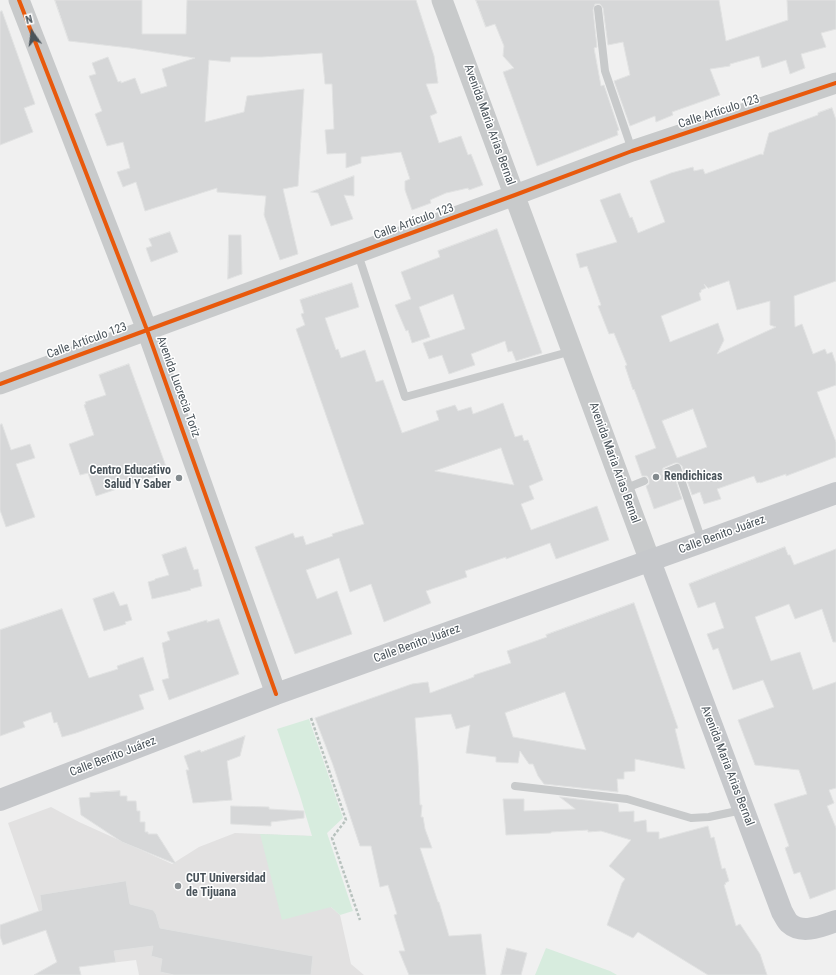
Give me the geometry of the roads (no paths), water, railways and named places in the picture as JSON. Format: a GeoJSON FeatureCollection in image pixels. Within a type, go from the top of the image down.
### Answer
{"type":"FeatureCollection","features":[{"type":"Feature","properties":{"kind":"main road","name":"Calle Benito Juárez"},"geometry":{"type":"LineString","coordinates":[[0,800],[276,694],[836,493]]}},
{"type":"Feature","properties":{"kind":"main road","name":"Avenida Maria Arias Bernal"},"geometry":{"type":"LineString","coordinates":[[650,561],[782,912],[790,923],[802,929],[816,928],[836,921]]}},
{"type":"Feature","properties":{"kind":"street","name":"Avenida Lucrecia Toriz"},"geometry":{"type":"LineString","coordinates":[[20,0],[147,330],[276,694]]}},
{"type":"Feature","properties":{"kind":"street","name":"Avenida Maria Arias Bernal"},"geometry":{"type":"LineString","coordinates":[[442,0],[650,561]]}},
{"type":"Feature","properties":{"kind":"street","name":"Calle Artículo 123"},"geometry":{"type":"LineString","coordinates":[[0,384],[632,151],[836,83]]}},
{"type":"Feature","properties":{"kind":"lane"},"geometry":{"type":"LineString","coordinates":[[598,9],[605,70],[632,151]]}},
{"type":"Feature","properties":{"kind":"lane"},"geometry":{"type":"LineString","coordinates":[[358,253],[405,397],[573,351]]}},
{"type":"Feature","properties":{"kind":"lane"},"geometry":{"type":"LineString","coordinates":[[667,472],[677,468],[702,542]]}},
{"type":"Feature","properties":{"kind":"lane"},"geometry":{"type":"LineString","coordinates":[[624,489],[644,481]]}},
{"type":"Feature","properties":{"kind":"lane"},"geometry":{"type":"LineString","coordinates":[[515,786],[627,800],[691,818],[709,817],[743,810]]}},
{"type":"Feature","properties":{"kind":"place","name":"Rendichicas"},"geometry":{"type":"Point","coordinates":[656,477]}},
{"type":"Feature","properties":{"kind":"place","name":"Centro Educativo Salud Y Saber"},"geometry":{"type":"Point","coordinates":[179,478]}},
{"type":"Feature","properties":{"kind":"place","name":"CUT Universidad de Tijuana"},"geometry":{"type":"Point","coordinates":[178,886]}}]}
